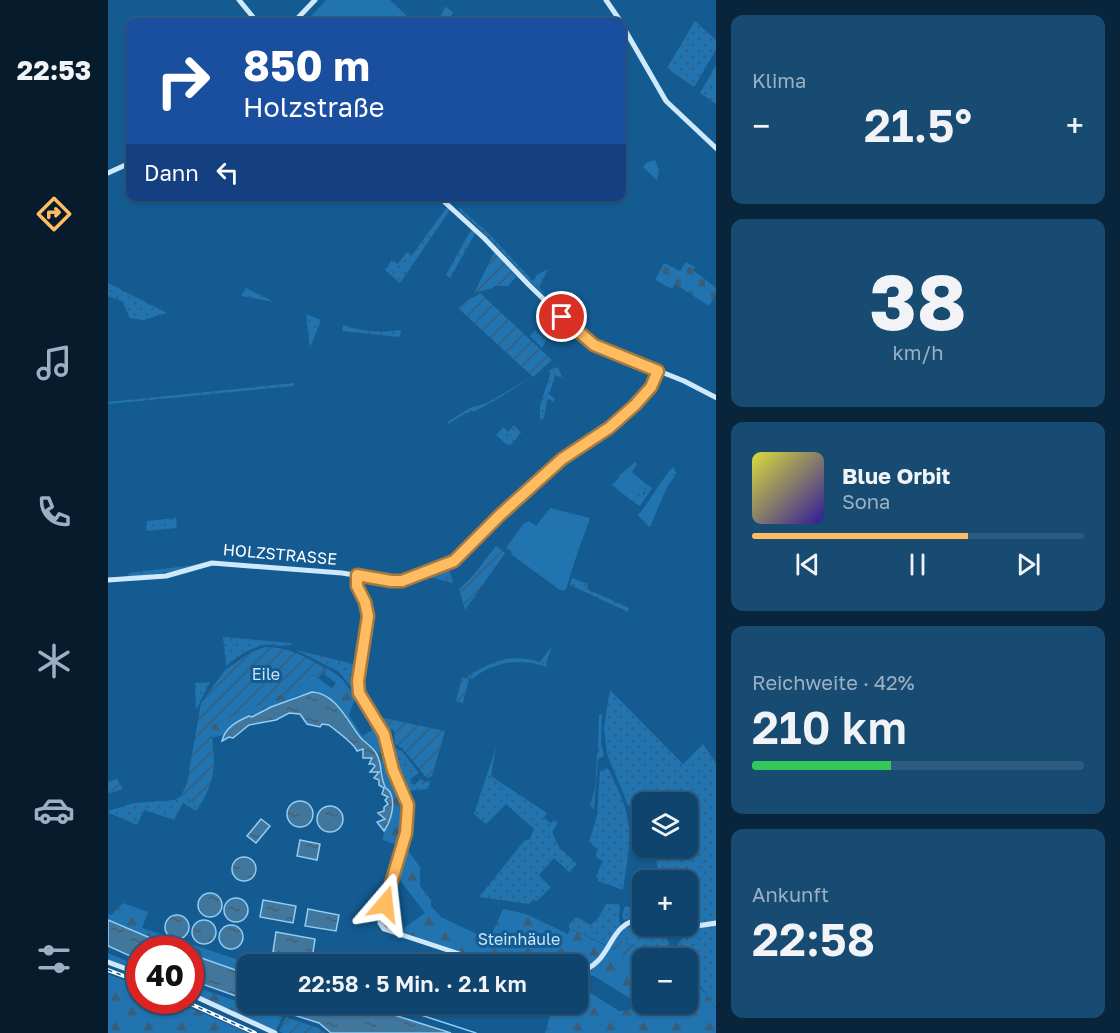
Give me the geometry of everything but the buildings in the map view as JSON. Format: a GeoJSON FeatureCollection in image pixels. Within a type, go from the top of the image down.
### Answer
{"type":"FeatureCollection","features":[{"type":"Feature","properties":{"kind":"street"},"geometry":{"type":"LineString","coordinates":[[239,0],[254,18]]}},
{"type":"Feature","properties":{"kind":"street"},"geometry":{"type":"LineString","coordinates":[[298,18],[315,0]]}},
{"type":"Feature","properties":{"kind":"street"},"geometry":{"type":"LineString","coordinates":[[606,0],[618,18]]}},
{"type":"Feature","properties":{"kind":"street"},"geometry":{"type":"LineString","coordinates":[[626,32],[666,101],[716,148]]}},
{"type":"Feature","properties":{"kind":"street"},"geometry":{"type":"LineString","coordinates":[[108,173],[126,165]]}},
{"type":"Feature","properties":{"kind":"street"},"geometry":{"type":"LineString","coordinates":[[444,201],[484,237],[534,290],[590,343],[684,381],[716,397]]}},
{"type":"Feature","properties":{"kind":"street","name":"HOLZSTRASSE"},"geometry":{"type":"LineString","coordinates":[[108,580],[166,576],[218,562],[402,581],[454,561],[500,515],[562,459],[609,428],[635,405],[651,387],[658,371]]}},
{"type":"Feature","properties":{"kind":"street"},"geometry":{"type":"LineString","coordinates":[[357,575],[357,586],[365,602],[368,616],[358,681],[359,693],[384,734],[393,770],[408,805],[406,833],[380,923],[381,927],[460,954]]}},
{"type":"Feature","properties":{"kind":"street"},"geometry":{"type":"LineString","coordinates":[[588,968],[600,960],[624,925],[632,922]]}},
{"type":"Feature","properties":{"kind":"street"},"geometry":{"type":"LineString","coordinates":[[698,926],[716,923]]}},
{"type":"Feature","properties":{"kind":"street"},"geometry":{"type":"LineString","coordinates":[[108,962],[126,969]]}},
{"type":"Feature","properties":{"kind":"street"},"geometry":{"type":"LineString","coordinates":[[204,1000],[275,1033]]}},
{"type":"Feature","properties":{"kind":"green space"},"geometry":{"type":"Polygon","coordinates":[[[326,0],[390,0],[408,17],[407,18],[310,18],[326,0]]]}},
{"type":"Feature","properties":{"kind":"green space"},"geometry":{"type":"Polygon","coordinates":[[[445,6],[453,12],[451,18],[440,18],[445,6]]]}},
{"type":"Feature","properties":{"kind":"green space"},"geometry":{"type":"Polygon","coordinates":[[[695,21],[716,40],[716,50],[694,87],[667,68],[695,21]]]}},
{"type":"Feature","properties":{"kind":"green space"},"geometry":{"type":"Polygon","coordinates":[[[716,65],[716,104],[700,93],[716,65]]]}},
{"type":"Feature","properties":{"kind":"green space"},"geometry":{"type":"Polygon","coordinates":[[[655,160],[659,170],[657,180],[643,167],[646,163],[655,160]]]}},
{"type":"Feature","properties":{"kind":"green space"},"geometry":{"type":"Polygon","coordinates":[[[447,207],[450,210],[400,283],[385,270],[392,260],[398,264],[407,252],[412,255],[447,207]]]}},
{"type":"Feature","properties":{"kind":"green space"},"geometry":{"type":"Polygon","coordinates":[[[460,208],[490,235],[533,281],[537,275],[548,269],[539,287],[547,297],[459,210],[460,208]]]}},
{"type":"Feature","properties":{"kind":"green space"},"geometry":{"type":"Polygon","coordinates":[[[472,228],[476,232],[450,278],[446,275],[472,228]]]}},
{"type":"Feature","properties":{"kind":"green space"},"geometry":{"type":"Polygon","coordinates":[[[495,251],[516,277],[508,286],[493,286],[493,288],[474,293],[495,251]]]}},
{"type":"Feature","properties":{"kind":"green space"},"geometry":{"type":"Polygon","coordinates":[[[686,262],[695,267],[693,270],[716,288],[716,295],[709,306],[675,284],[672,289],[655,280],[664,263],[680,271],[686,262]]]}},
{"type":"Feature","properties":{"kind":"green space"},"geometry":{"type":"Polygon","coordinates":[[[108,283],[167,313],[143,320],[130,318],[122,301],[108,296],[108,283]]]}},
{"type":"Feature","properties":{"kind":"green space"},"geometry":{"type":"Polygon","coordinates":[[[246,288],[274,302],[241,296],[246,288]]]}},
{"type":"Feature","properties":{"kind":"green space"},"geometry":{"type":"Polygon","coordinates":[[[480,293],[552,360],[533,377],[458,308],[480,293]]]}},
{"type":"Feature","properties":{"kind":"green space"},"geometry":{"type":"Polygon","coordinates":[[[306,314],[321,320],[310,348],[306,314]]]}},
{"type":"Feature","properties":{"kind":"green space"},"geometry":{"type":"Polygon","coordinates":[[[343,325],[372,331],[400,330],[401,333],[399,337],[342,331],[343,325]]]}},
{"type":"Feature","properties":{"kind":"green space"},"geometry":{"type":"Polygon","coordinates":[[[535,330],[546,340],[542,348],[530,336],[535,330]]]}},
{"type":"Feature","properties":{"kind":"green space"},"geometry":{"type":"Polygon","coordinates":[[[558,367],[562,377],[555,376],[549,394],[555,399],[553,402],[547,400],[544,418],[540,420],[540,405],[550,375],[549,370],[558,367]]]}},
{"type":"Feature","properties":{"kind":"green space"},"geometry":{"type":"Polygon","coordinates":[[[532,377],[494,401],[446,423],[470,408],[487,403],[532,377]]]}},
{"type":"Feature","properties":{"kind":"green space"},"geometry":{"type":"Polygon","coordinates":[[[294,383],[294,386],[108,404],[108,402],[294,383]]]}},
{"type":"Feature","properties":{"kind":"green space"},"geometry":{"type":"Polygon","coordinates":[[[514,425],[521,433],[512,444],[507,445],[496,435],[503,427],[508,432],[514,425]]]}},
{"type":"Feature","properties":{"kind":"green space"},"geometry":{"type":"Polygon","coordinates":[[[635,462],[637,464],[632,472],[645,483],[641,489],[645,491],[642,495],[638,493],[632,501],[612,485],[635,462]]]}},
{"type":"Feature","properties":{"kind":"green space"},"geometry":{"type":"Polygon","coordinates":[[[673,467],[677,474],[673,474],[675,476],[667,487],[649,527],[638,515],[673,467]]]}},
{"type":"Feature","properties":{"kind":"green space"},"geometry":{"type":"Polygon","coordinates":[[[645,483],[652,488],[640,506],[632,501],[638,492],[645,495],[645,491],[641,489],[645,483]]]}},
{"type":"Feature","properties":{"kind":"green space"},"geometry":{"type":"Polygon","coordinates":[[[550,508],[590,518],[564,591],[555,587],[582,532],[550,508]]]}},
{"type":"Feature","properties":{"kind":"green space"},"geometry":{"type":"Polygon","coordinates":[[[550,508],[587,521],[566,589],[560,590],[512,555],[511,551],[506,548],[524,523],[529,521],[536,526],[550,508]]]}},
{"type":"Feature","properties":{"kind":"green space"},"geometry":{"type":"Polygon","coordinates":[[[176,518],[177,528],[146,531],[147,521],[176,518]]]}},
{"type":"Feature","properties":{"kind":"green space"},"geometry":{"type":"Polygon","coordinates":[[[496,546],[505,553],[465,610],[459,589],[471,578],[496,546]]]}},
{"type":"Feature","properties":{"kind":"green space"},"geometry":{"type":"Polygon","coordinates":[[[210,561],[169,572],[128,577],[129,573],[210,561]]]}},
{"type":"Feature","properties":{"kind":"green space"},"geometry":{"type":"Polygon","coordinates":[[[449,568],[453,583],[426,576],[449,568]]]}},
{"type":"Feature","properties":{"kind":"green space"},"geometry":{"type":"Polygon","coordinates":[[[572,578],[588,584],[587,589],[629,608],[628,612],[570,585],[572,578]]]}},
{"type":"Feature","properties":{"kind":"green space"},"geometry":{"type":"Polygon","coordinates":[[[223,637],[293,643],[287,646],[259,646],[226,666],[223,637]]]}},
{"type":"Feature","properties":{"kind":"green space"},"geometry":{"type":"Polygon","coordinates":[[[552,646],[546,663],[547,667],[537,664],[508,663],[490,668],[472,679],[467,677],[502,660],[519,658],[540,662],[552,646]]]}},
{"type":"Feature","properties":{"kind":"green space","name":"Eile"},"geometry":{"type":"Polygon","coordinates":[[[266,647],[290,651],[326,669],[318,678],[312,674],[297,688],[213,725],[214,764],[208,791],[200,805],[181,796],[187,783],[201,703],[225,670],[251,652],[266,647]]]}},
{"type":"Feature","properties":{"kind":"green space"},"geometry":{"type":"Polygon","coordinates":[[[296,650],[358,665],[355,692],[339,672],[296,650]]]}},
{"type":"Feature","properties":{"kind":"green space"},"geometry":{"type":"Polygon","coordinates":[[[327,668],[341,678],[356,697],[349,715],[362,736],[377,727],[389,768],[406,806],[405,830],[401,833],[403,838],[400,846],[383,840],[392,810],[391,795],[384,783],[382,769],[371,746],[361,738],[333,701],[316,692],[296,696],[252,717],[249,716],[231,726],[223,735],[211,738],[213,725],[297,688],[312,674],[332,688],[336,683],[324,674],[327,668]]]}},
{"type":"Feature","properties":{"kind":"green space"},"geometry":{"type":"Polygon","coordinates":[[[462,677],[469,679],[463,703],[456,701],[462,677]]]}},
{"type":"Feature","properties":{"kind":"green space"},"geometry":{"type":"Polygon","coordinates":[[[210,682],[196,710],[195,683],[210,682]]]}},
{"type":"Feature","properties":{"kind":"green space"},"geometry":{"type":"Polygon","coordinates":[[[610,690],[683,764],[703,744],[716,763],[716,921],[698,923],[698,870],[658,870],[656,858],[698,858],[698,792],[632,792],[632,808],[628,805],[607,754],[604,727],[610,690]]]}},
{"type":"Feature","properties":{"kind":"green space"},"geometry":{"type":"Polygon","coordinates":[[[599,714],[602,715],[601,743],[604,756],[598,759],[594,809],[590,807],[595,788],[597,753],[600,750],[598,749],[599,714]]]}},
{"type":"Feature","properties":{"kind":"green space"},"geometry":{"type":"Polygon","coordinates":[[[380,717],[445,731],[432,776],[428,778],[425,776],[402,748],[395,744],[394,730],[384,727],[380,717]]]}},
{"type":"Feature","properties":{"kind":"green space"},"geometry":{"type":"Polygon","coordinates":[[[391,747],[402,751],[419,773],[410,779],[414,785],[421,779],[425,782],[429,781],[427,789],[407,791],[395,768],[391,747]]]}},
{"type":"Feature","properties":{"kind":"green space"},"geometry":{"type":"Polygon","coordinates":[[[496,747],[491,776],[547,813],[544,818],[551,823],[554,820],[558,823],[552,832],[559,847],[577,864],[569,872],[554,858],[539,875],[551,887],[536,902],[534,899],[529,904],[479,897],[524,841],[530,839],[534,829],[506,804],[486,824],[474,814],[496,747]]]}},
{"type":"Feature","properties":{"kind":"green space"},"geometry":{"type":"Polygon","coordinates":[[[608,768],[628,820],[629,846],[623,890],[598,881],[596,876],[603,861],[596,857],[597,849],[589,842],[597,816],[600,771],[608,768]]]}},
{"type":"Feature","properties":{"kind":"green space"},"geometry":{"type":"Polygon","coordinates":[[[117,779],[123,789],[108,794],[108,782],[117,779]]]}},
{"type":"Feature","properties":{"kind":"green space"},"geometry":{"type":"Polygon","coordinates":[[[181,796],[200,805],[196,811],[183,803],[174,820],[144,810],[137,825],[108,811],[134,803],[175,800],[181,796]]]}},
{"type":"Feature","properties":{"kind":"green space","name":"Steinhäule"},"geometry":{"type":"Polygon","coordinates":[[[405,846],[420,867],[420,886],[431,900],[431,906],[441,917],[489,940],[503,909],[526,914],[568,934],[570,929],[632,958],[632,1000],[594,976],[588,975],[588,954],[465,954],[385,928],[382,923],[386,907],[404,928],[425,913],[396,875],[405,846]]]}},
{"type":"Feature","properties":{"kind":"green space"},"geometry":{"type":"Polygon","coordinates":[[[123,903],[148,912],[142,928],[166,936],[147,936],[108,920],[108,914],[111,915],[123,903]]]}},
{"type":"Feature","properties":{"kind":"green space"},"geometry":{"type":"Polygon","coordinates":[[[606,904],[620,906],[620,925],[606,945],[569,928],[569,924],[576,917],[591,925],[599,917],[606,904]]]}},
{"type":"Feature","properties":{"kind":"green space"},"geometry":{"type":"Polygon","coordinates":[[[625,906],[632,908],[632,919],[624,920],[622,916],[625,906]]]}},
{"type":"Feature","properties":{"kind":"green space"},"geometry":{"type":"Polygon","coordinates":[[[716,925],[716,1008],[698,983],[698,948],[677,948],[684,936],[698,936],[698,928],[716,925]]]}},
{"type":"Feature","properties":{"kind":"green space"},"geometry":{"type":"Polygon","coordinates":[[[632,926],[632,936],[666,936],[670,948],[638,948],[615,939],[626,927],[632,926]]]}},
{"type":"Feature","properties":{"kind":"green space"},"geometry":{"type":"Polygon","coordinates":[[[615,939],[638,948],[632,948],[632,958],[609,948],[615,939]]]}},
{"type":"Feature","properties":{"kind":"green space"},"geometry":{"type":"Polygon","coordinates":[[[204,948],[237,959],[237,970],[204,959],[204,948]]]}},
{"type":"Feature","properties":{"kind":"green space"},"geometry":{"type":"Polygon","coordinates":[[[108,953],[126,961],[126,968],[108,960],[108,953]]]}},
{"type":"Feature","properties":{"kind":"green space"},"geometry":{"type":"Polygon","coordinates":[[[108,974],[126,981],[126,1014],[204,1014],[248,1033],[108,1033],[108,974]]]}},
{"type":"Feature","properties":{"kind":"green space","name":"Steinhäule"},"geometry":{"type":"Polygon","coordinates":[[[698,986],[716,1009],[716,1033],[545,1033],[550,1014],[588,1014],[588,991],[619,1011],[630,1010],[632,1007],[632,1014],[698,1014],[698,986]]]}},
{"type":"Feature","properties":{"kind":"green space"},"geometry":{"type":"Polygon","coordinates":[[[204,990],[237,1001],[237,1014],[204,999],[204,990]]]}},
{"type":"Feature","properties":{"kind":"green space"},"geometry":{"type":"Polygon","coordinates":[[[238,1014],[273,1014],[282,1017],[276,1031],[238,1014]]]}},
{"type":"Feature","properties":{"kind":"green space"},"geometry":{"type":"Polygon","coordinates":[[[286,1017],[318,1028],[325,1033],[283,1033],[279,1031],[286,1017]]]}},
{"type":"Feature","properties":{"kind":"water"},"geometry":{"type":"Polygon","coordinates":[[[312,692],[334,702],[378,757],[384,784],[393,801],[391,817],[384,831],[377,822],[385,819],[378,813],[384,811],[384,807],[388,804],[385,800],[388,797],[382,794],[384,788],[379,785],[379,780],[374,778],[379,772],[370,772],[375,766],[369,764],[372,758],[363,758],[363,749],[357,751],[349,741],[329,725],[322,724],[320,727],[307,724],[300,714],[289,713],[276,720],[249,725],[233,738],[229,737],[222,741],[229,728],[241,720],[312,692]]]}},
{"type":"Feature","properties":{"kind":"water"},"geometry":{"type":"Polygon","coordinates":[[[300,801],[309,805],[313,814],[309,823],[300,827],[291,823],[287,814],[291,805],[300,801]]]}},
{"type":"Feature","properties":{"kind":"water"},"geometry":{"type":"Polygon","coordinates":[[[330,806],[339,810],[343,819],[339,828],[330,832],[321,828],[317,819],[321,810],[330,806]]]}},
{"type":"Feature","properties":{"kind":"water"},"geometry":{"type":"Polygon","coordinates":[[[261,819],[270,826],[256,843],[247,836],[261,819]]]}},
{"type":"Feature","properties":{"kind":"water"},"geometry":{"type":"Polygon","coordinates":[[[300,840],[320,844],[317,860],[297,856],[300,840]]]}},
{"type":"Feature","properties":{"kind":"water"},"geometry":{"type":"Polygon","coordinates":[[[239,857],[249,857],[256,864],[256,874],[249,881],[239,881],[232,874],[232,864],[239,857]]]}},
{"type":"Feature","properties":{"kind":"water"},"geometry":{"type":"Polygon","coordinates":[[[210,893],[215,894],[221,900],[221,910],[215,916],[210,917],[205,916],[199,910],[198,905],[199,900],[205,894],[210,893]]]}},
{"type":"Feature","properties":{"kind":"water"},"geometry":{"type":"Polygon","coordinates":[[[236,898],[241,899],[247,905],[247,915],[241,921],[236,922],[231,921],[225,915],[224,910],[225,905],[231,899],[236,898]]]}},
{"type":"Feature","properties":{"kind":"water"},"geometry":{"type":"Polygon","coordinates":[[[263,900],[296,906],[293,923],[260,917],[263,900]]]}},
{"type":"Feature","properties":{"kind":"water"},"geometry":{"type":"Polygon","coordinates":[[[308,909],[339,915],[336,931],[305,926],[308,909]]]}},
{"type":"Feature","properties":{"kind":"water"},"geometry":{"type":"Polygon","coordinates":[[[182,916],[188,922],[186,936],[168,936],[165,927],[168,918],[182,916]]]}},
{"type":"Feature","properties":{"kind":"water"},"geometry":{"type":"Polygon","coordinates":[[[108,920],[146,936],[126,936],[126,954],[108,946],[108,920]]]}},
{"type":"Feature","properties":{"kind":"water"},"geometry":{"type":"Polygon","coordinates":[[[199,921],[209,921],[215,927],[215,937],[209,943],[204,944],[204,936],[193,936],[193,927],[199,921]]]}},
{"type":"Feature","properties":{"kind":"water"},"geometry":{"type":"Polygon","coordinates":[[[231,925],[236,926],[242,932],[242,942],[236,948],[231,949],[226,948],[220,942],[219,937],[220,932],[226,926],[231,925]]]}},
{"type":"Feature","properties":{"kind":"water"},"geometry":{"type":"Polygon","coordinates":[[[276,932],[315,939],[313,954],[273,952],[276,932]]]}},
{"type":"Feature","properties":{"kind":"water"},"geometry":{"type":"Polygon","coordinates":[[[204,959],[237,970],[237,996],[204,985],[204,959]]]}},
{"type":"Feature","properties":{"kind":"water"},"geometry":{"type":"Polygon","coordinates":[[[291,1014],[391,1014],[451,1033],[331,1033],[319,1023],[291,1014]]]}},
{"type":"Feature","properties":{"kind":"waterway"},"geometry":{"type":"LineString","coordinates":[[418,1014],[476,1033]]}},
{"type":"Feature","properties":{"kind":"railway"},"geometry":{"type":"LineString","coordinates":[[108,970],[126,977]]}},
{"type":"Feature","properties":{"kind":"railway"},"geometry":{"type":"LineString","coordinates":[[204,1010],[255,1033]]}},
{"type":"Feature","properties":{"kind":"route"},"geometry":{"type":"LineString","coordinates":[[385,904],[406,833],[409,818],[408,805],[407,798],[393,770],[384,734],[359,693],[358,681],[368,616],[365,602],[357,586],[357,575],[402,581],[449,564],[562,459],[609,428],[644,396],[658,371],[594,345],[583,338],[562,317]]}}]}
